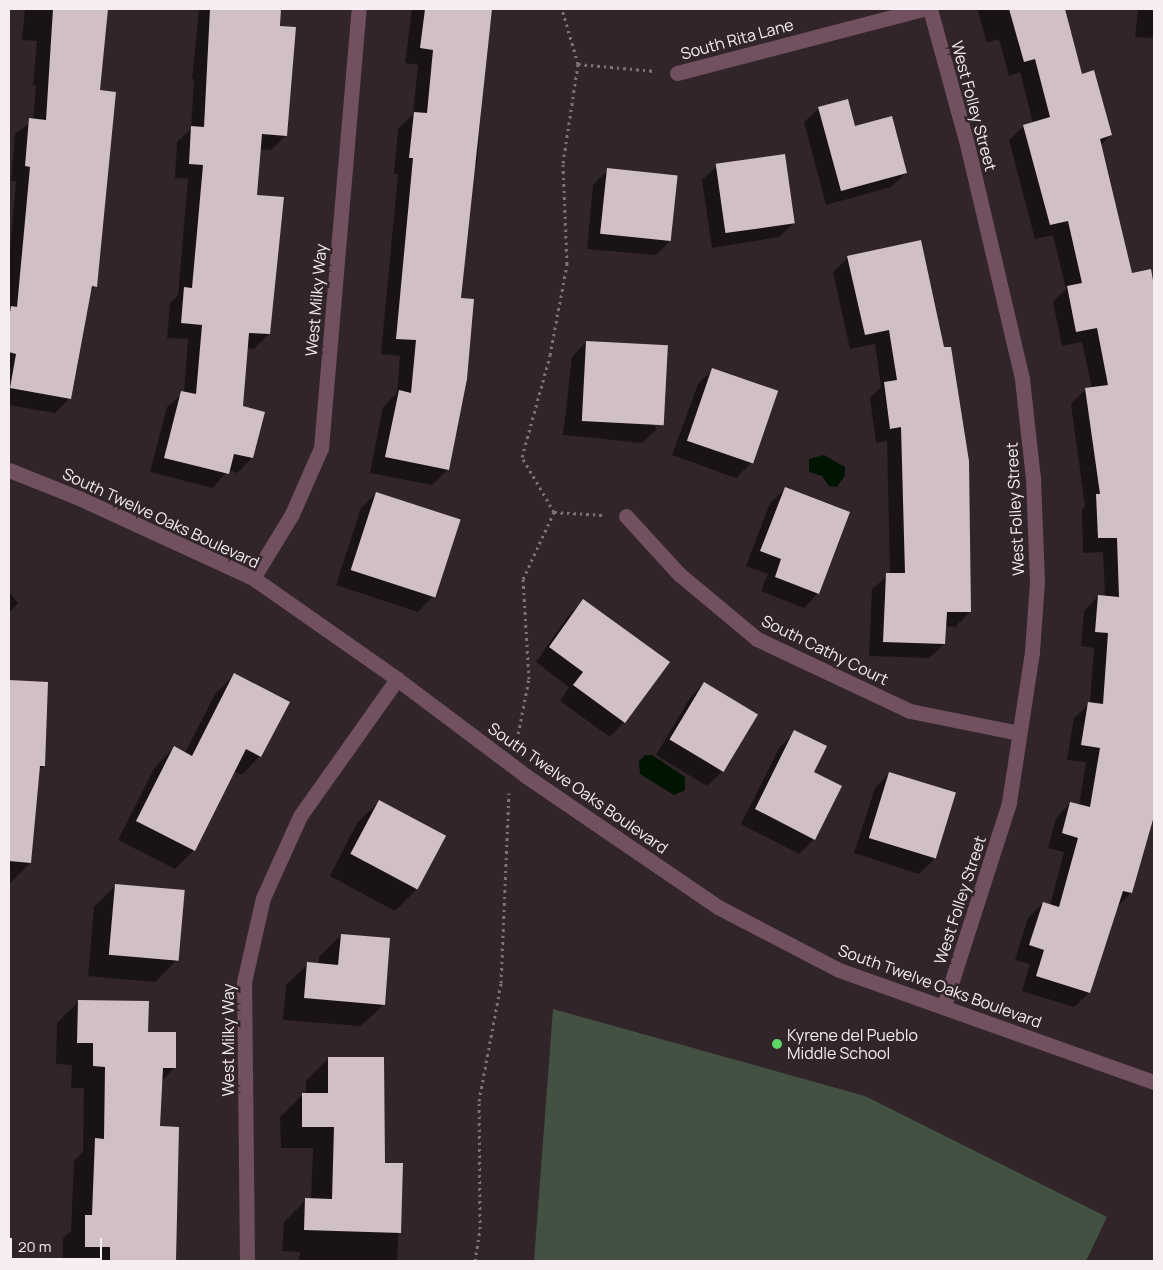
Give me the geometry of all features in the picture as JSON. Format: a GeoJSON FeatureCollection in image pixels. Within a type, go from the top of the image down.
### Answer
{"type":"FeatureCollection","features":[{"type":"Feature","properties":{"kind":"street","name":"West Milky Way"},"geometry":{"type":"LineString","coordinates":[[253,578],[292,514],[321,448],[360,9]]}},
{"type":"Feature","properties":{"kind":"street","name":"South Rita Lane"},"geometry":{"type":"LineString","coordinates":[[676,73],[922,9]]}},
{"type":"Feature","properties":{"kind":"street","name":"West Folley Street"},"geometry":{"type":"LineString","coordinates":[[930,9],[967,144],[1022,379],[1033,478],[1036,582],[1032,652],[1010,803],[944,1006]]}},
{"type":"Feature","properties":{"kind":"street","name":"South Twelve Oaks Boulevard"},"geometry":{"type":"LineString","coordinates":[[9,470],[79,498],[253,578],[397,679],[512,765],[718,908],[839,970],[1154,1082]]}},
{"type":"Feature","properties":{"kind":"street","name":"South Cathy Court"},"geometry":{"type":"LineString","coordinates":[[626,516],[679,574],[757,639],[910,712],[1019,733]]}},
{"type":"Feature","properties":{"kind":"street","name":"West Milky Way"},"geometry":{"type":"LineString","coordinates":[[247,1261],[244,982],[262,898],[300,816],[397,679]]}},
{"type":"Feature","properties":{"kind":"path"},"geometry":{"type":"LineString","coordinates":[[554,512],[522,457],[550,354],[567,264],[563,163],[578,64],[562,9]]}},
{"type":"Feature","properties":{"kind":"path"},"geometry":{"type":"LineString","coordinates":[[578,64],[676,73]]}},
{"type":"Feature","properties":{"kind":"path"},"geometry":{"type":"LineString","coordinates":[[554,512],[626,516]]}},
{"type":"Feature","properties":{"kind":"path"},"geometry":{"type":"LineString","coordinates":[[475,1261],[480,1229],[478,1101],[501,983],[505,831],[512,765],[529,679],[523,578],[554,512]]}},
{"type":"Feature","properties":{"kind":"shaded area"},"geometry":{"type":"Polygon","coordinates":[[[824,455],[845,467],[845,475],[837,487],[829,486],[822,476],[809,472],[809,459],[824,455]]]}},
{"type":"Feature","properties":{"kind":"shaded area"},"geometry":{"type":"Polygon","coordinates":[[[645,755],[652,755],[685,777],[685,790],[674,795],[640,774],[639,761],[645,755]]]}},
{"type":"Feature","properties":{"kind":"shaded area"},"geometry":{"type":"Polygon","coordinates":[[[553,1009],[865,1096],[1107,1217],[1086,1261],[534,1261],[553,1009]]]}},
{"type":"Feature","properties":{"kind":"building"},"geometry":{"type":"Polygon","coordinates":[[[53,9],[108,9],[100,90],[116,92],[97,287],[92,286],[71,399],[10,388],[16,354],[9,352],[9,319],[11,306],[17,307],[30,167],[25,166],[29,118],[46,120],[53,9]]]}},
{"type":"Feature","properties":{"kind":"building"},"geometry":{"type":"Polygon","coordinates":[[[210,9],[281,9],[280,26],[296,27],[287,136],[262,134],[257,195],[284,197],[270,334],[249,333],[243,406],[265,412],[253,458],[234,454],[229,474],[164,458],[181,391],[196,394],[202,325],[181,323],[184,287],[192,288],[203,165],[189,164],[191,126],[204,127],[210,9]]]}},
{"type":"Feature","properties":{"kind":"building"},"geometry":{"type":"Polygon","coordinates":[[[425,9],[492,9],[461,298],[474,299],[467,379],[449,470],[385,457],[399,390],[411,393],[416,340],[396,339],[413,158],[409,158],[414,112],[427,113],[433,50],[420,48],[425,9]]]}},
{"type":"Feature","properties":{"kind":"building"},"geometry":{"type":"Polygon","coordinates":[[[1009,9],[1065,9],[1082,74],[1094,70],[1112,135],[1100,139],[1132,273],[1151,269],[1154,286],[1154,816],[1132,893],[1123,891],[1090,993],[1036,976],[1044,950],[1029,945],[1043,902],[1059,907],[1078,838],[1062,833],[1070,802],[1090,807],[1100,748],[1081,745],[1088,702],[1103,704],[1108,633],[1095,632],[1098,595],[1119,597],[1117,538],[1098,538],[1096,494],[1100,494],[1085,388],[1108,385],[1097,328],[1076,332],[1067,286],[1082,283],[1068,221],[1050,225],[1023,125],[1050,117],[1035,59],[1024,62],[1009,9]]]}},
{"type":"Feature","properties":{"kind":"building"},"geometry":{"type":"Polygon","coordinates":[[[848,99],[855,126],[892,116],[907,173],[841,191],[818,107],[848,99]]]}},
{"type":"Feature","properties":{"kind":"building"},"geometry":{"type":"Polygon","coordinates":[[[785,154],[795,223],[725,233],[716,164],[785,154]]]}},
{"type":"Feature","properties":{"kind":"building"},"geometry":{"type":"Polygon","coordinates":[[[607,168],[678,175],[671,241],[600,234],[607,168]]]}},
{"type":"Feature","properties":{"kind":"building"},"geometry":{"type":"Polygon","coordinates":[[[921,240],[944,347],[951,347],[969,461],[971,612],[947,612],[945,644],[883,642],[886,573],[905,573],[901,427],[890,429],[884,382],[897,380],[889,330],[865,335],[847,256],[921,240]]]}},
{"type":"Feature","properties":{"kind":"building"},"geometry":{"type":"Polygon","coordinates":[[[586,341],[668,345],[664,425],[582,421],[586,341]]]}},
{"type":"Feature","properties":{"kind":"building"},"geometry":{"type":"Polygon","coordinates":[[[712,368],[778,391],[753,464],[687,441],[712,368]]]}},
{"type":"Feature","properties":{"kind":"building"},"geometry":{"type":"Polygon","coordinates":[[[785,487],[850,512],[819,594],[775,577],[781,559],[760,551],[785,487]]]}},
{"type":"Feature","properties":{"kind":"building"},"geometry":{"type":"Polygon","coordinates":[[[376,492],[461,520],[435,597],[351,570],[376,492]]]}},
{"type":"Feature","properties":{"kind":"building"},"geometry":{"type":"Polygon","coordinates":[[[583,599],[670,662],[625,723],[573,685],[583,672],[549,647],[583,599]]]}},
{"type":"Feature","properties":{"kind":"building"},"geometry":{"type":"Polygon","coordinates":[[[234,673],[290,702],[261,757],[246,749],[195,851],[136,821],[174,746],[192,756],[234,673]]]}},
{"type":"Feature","properties":{"kind":"building"},"geometry":{"type":"Polygon","coordinates":[[[9,680],[48,682],[45,766],[40,766],[31,863],[9,861],[9,680]]]}},
{"type":"Feature","properties":{"kind":"building"},"geometry":{"type":"Polygon","coordinates":[[[704,682],[758,714],[723,772],[669,739],[704,682]]]}},
{"type":"Feature","properties":{"kind":"building"},"geometry":{"type":"Polygon","coordinates":[[[794,730],[827,746],[814,772],[842,786],[815,840],[755,809],[794,730]]]}},
{"type":"Feature","properties":{"kind":"building"},"geometry":{"type":"Polygon","coordinates":[[[889,772],[956,792],[936,858],[869,838],[889,772]]]}},
{"type":"Feature","properties":{"kind":"building"},"geometry":{"type":"Polygon","coordinates":[[[379,800],[446,836],[417,890],[350,854],[379,800]]]}},
{"type":"Feature","properties":{"kind":"building"},"geometry":{"type":"Polygon","coordinates":[[[115,884],[185,890],[179,961],[109,955],[115,884]]]}},
{"type":"Feature","properties":{"kind":"building"},"geometry":{"type":"Polygon","coordinates":[[[341,934],[390,938],[385,1005],[304,998],[307,962],[338,965],[341,934]]]}},
{"type":"Feature","properties":{"kind":"building"},"geometry":{"type":"Polygon","coordinates":[[[78,1000],[149,1001],[148,1032],[176,1032],[176,1068],[163,1068],[160,1126],[179,1127],[176,1261],[110,1261],[110,1247],[85,1247],[85,1215],[92,1215],[95,1138],[104,1139],[105,1067],[93,1066],[93,1043],[77,1043],[78,1000]]]}},
{"type":"Feature","properties":{"kind":"building"},"geometry":{"type":"Polygon","coordinates":[[[328,1057],[384,1057],[385,1163],[403,1163],[401,1233],[304,1230],[305,1198],[332,1199],[334,1127],[302,1127],[302,1093],[328,1093],[328,1057]]]}},
{"type":"Feature","properties":{"kind":"place","name":"Kyrene del Pueblo Middle School"},"geometry":{"type":"Point","coordinates":[777,1044]}}]}
